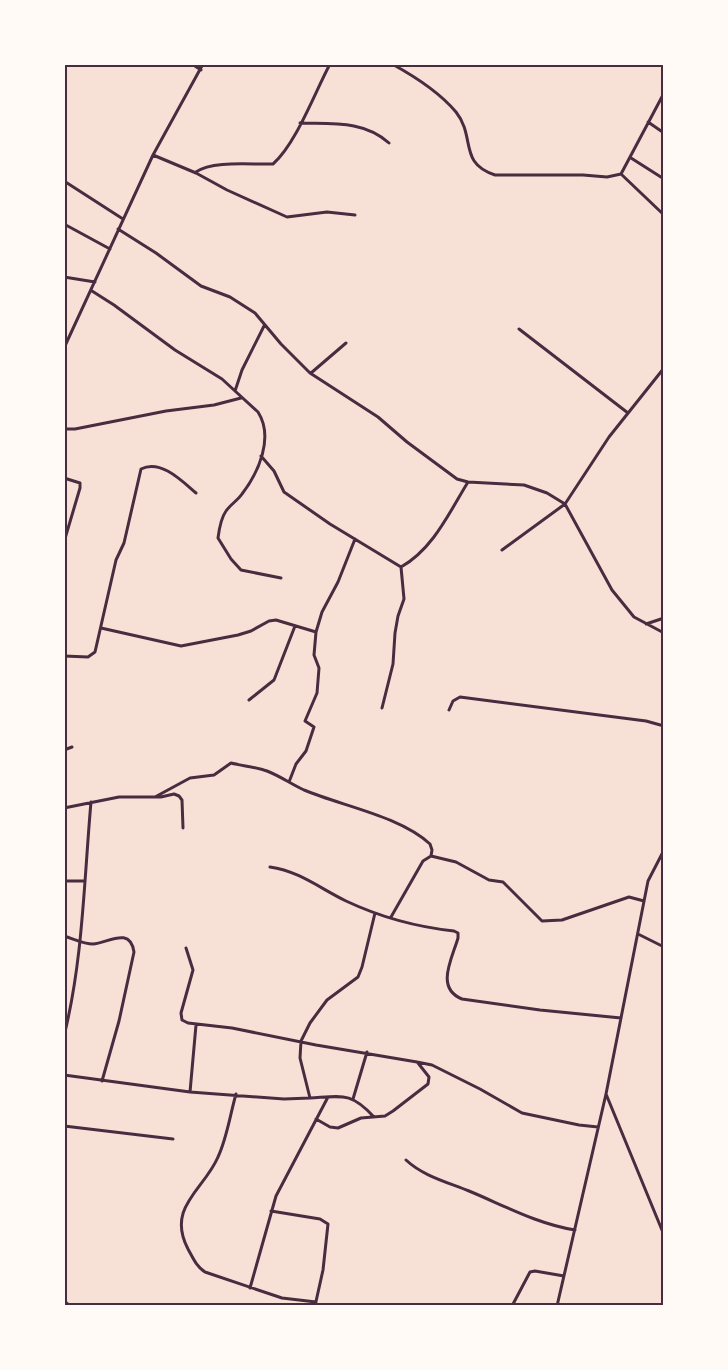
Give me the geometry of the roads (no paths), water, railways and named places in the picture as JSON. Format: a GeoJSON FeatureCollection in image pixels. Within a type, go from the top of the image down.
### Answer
{"type":"FeatureCollection","features":[{"type":"Feature","properties":{"kind":"street"},"geometry":{"type":"LineString","coordinates":[[192,64],[201,70]]}},
{"type":"Feature","properties":{"kind":"street"},"geometry":{"type":"LineString","coordinates":[[64,348],[153,155],[203,64]]}},
{"type":"Feature","properties":{"kind":"street"},"geometry":{"type":"LineString","coordinates":[[196,173],[201,169],[226,165],[273,164],[280,158],[300,123],[330,64]]}},
{"type":"Feature","properties":{"kind":"street"},"geometry":{"type":"LineString","coordinates":[[392,64],[415,78],[455,112],[462,122],[472,161],[484,171],[495,175],[607,177],[621,174],[663,93]]}},
{"type":"Feature","properties":{"kind":"street"},"geometry":{"type":"LineString","coordinates":[[648,122],[663,133]]}},
{"type":"Feature","properties":{"kind":"street"},"geometry":{"type":"LineString","coordinates":[[300,123],[351,125],[370,129],[389,143]]}},
{"type":"Feature","properties":{"kind":"street"},"geometry":{"type":"LineString","coordinates":[[153,155],[287,217],[327,212],[355,215]]}},
{"type":"Feature","properties":{"kind":"street"},"geometry":{"type":"LineString","coordinates":[[630,158],[663,179]]}},
{"type":"Feature","properties":{"kind":"street"},"geometry":{"type":"LineString","coordinates":[[621,174],[663,215]]}},
{"type":"Feature","properties":{"kind":"street"},"geometry":{"type":"LineString","coordinates":[[64,181],[123,219]]}},
{"type":"Feature","properties":{"kind":"street"},"geometry":{"type":"LineString","coordinates":[[64,224],[110,249]]}},
{"type":"Feature","properties":{"kind":"street"},"geometry":{"type":"LineString","coordinates":[[118,230],[156,253],[201,286],[230,297],[255,313],[264,326],[310,373],[378,417],[443,470],[468,482],[524,485],[548,493],[565,504],[612,590],[634,617],[663,633]]}},
{"type":"Feature","properties":{"kind":"street"},"geometry":{"type":"LineString","coordinates":[[64,277],[95,282]]}},
{"type":"Feature","properties":{"kind":"street"},"geometry":{"type":"LineString","coordinates":[[92,291],[175,350],[222,379],[262,418],[266,434],[261,456],[247,487],[234,504],[226,510],[218,538],[241,570],[281,578]]}},
{"type":"Feature","properties":{"kind":"street"},"geometry":{"type":"LineString","coordinates":[[235,391],[242,370],[264,326]]}},
{"type":"Feature","properties":{"kind":"street"},"geometry":{"type":"LineString","coordinates":[[519,329],[628,413]]}},
{"type":"Feature","properties":{"kind":"street"},"geometry":{"type":"LineString","coordinates":[[64,336],[70,337]]}},
{"type":"Feature","properties":{"kind":"street"},"geometry":{"type":"LineString","coordinates":[[310,373],[346,343]]}},
{"type":"Feature","properties":{"kind":"street"},"geometry":{"type":"LineString","coordinates":[[502,550],[565,504],[609,437],[663,369]]}},
{"type":"Feature","properties":{"kind":"street"},"geometry":{"type":"LineString","coordinates":[[64,429],[214,405],[241,398]]}},
{"type":"Feature","properties":{"kind":"street"},"geometry":{"type":"LineString","coordinates":[[261,456],[274,471],[284,492],[401,567]]}},
{"type":"Feature","properties":{"kind":"street"},"geometry":{"type":"LineString","coordinates":[[64,656],[88,657],[93,655],[116,560],[124,543],[141,469],[145,466],[166,470],[196,492]]}},
{"type":"Feature","properties":{"kind":"street"},"geometry":{"type":"LineString","coordinates":[[64,478],[77,480],[80,483],[64,542]]}},
{"type":"Feature","properties":{"kind":"street"},"geometry":{"type":"LineString","coordinates":[[401,567],[418,556],[429,543],[468,482]]}},
{"type":"Feature","properties":{"kind":"street"},"geometry":{"type":"LineString","coordinates":[[289,782],[296,764],[306,751],[314,727],[305,721],[317,693],[319,668],[314,655],[316,632],[322,612],[338,582],[355,539]]}},
{"type":"Feature","properties":{"kind":"street"},"geometry":{"type":"LineString","coordinates":[[382,708],[393,664],[398,616],[404,598],[401,567]]}},
{"type":"Feature","properties":{"kind":"street"},"geometry":{"type":"LineString","coordinates":[[646,624],[663,618]]}},
{"type":"Feature","properties":{"kind":"street"},"geometry":{"type":"LineString","coordinates":[[101,628],[181,646],[238,635],[276,620],[316,632]]}},
{"type":"Feature","properties":{"kind":"street"},"geometry":{"type":"LineString","coordinates":[[249,700],[274,681],[295,626]]}},
{"type":"Feature","properties":{"kind":"street"},"geometry":{"type":"LineString","coordinates":[[449,710],[453,701],[460,697],[646,721],[663,726]]}},
{"type":"Feature","properties":{"kind":"street"},"geometry":{"type":"LineString","coordinates":[[64,750],[72,747]]}},
{"type":"Feature","properties":{"kind":"street"},"geometry":{"type":"LineString","coordinates":[[155,797],[190,778],[214,774],[231,763],[260,769],[305,790],[379,816],[408,829],[430,844],[432,850],[430,856],[423,861],[392,917]]}},
{"type":"Feature","properties":{"kind":"street"},"geometry":{"type":"LineString","coordinates":[[64,808],[119,797],[155,797],[174,794],[182,800],[183,828]]}},
{"type":"Feature","properties":{"kind":"street"},"geometry":{"type":"LineString","coordinates":[[64,1036],[71,1011],[80,941],[90,802]]}},
{"type":"Feature","properties":{"kind":"street"},"geometry":{"type":"LineString","coordinates":[[557,1305],[606,1094],[648,881],[663,850]]}},
{"type":"Feature","properties":{"kind":"street"},"geometry":{"type":"LineString","coordinates":[[430,856],[456,862],[489,880],[503,882],[542,921],[562,920],[629,897],[644,901]]}},
{"type":"Feature","properties":{"kind":"street"},"geometry":{"type":"LineString","coordinates":[[270,867],[294,873],[348,902],[375,912],[413,925],[458,933],[447,978],[448,989],[453,995],[462,999],[621,1018]]}},
{"type":"Feature","properties":{"kind":"street"},"geometry":{"type":"LineString","coordinates":[[64,880],[84,881]]}},
{"type":"Feature","properties":{"kind":"street"},"geometry":{"type":"LineString","coordinates":[[310,1098],[300,1058],[301,1041],[310,1023],[327,1000],[357,977],[362,967],[375,912]]}},
{"type":"Feature","properties":{"kind":"street"},"geometry":{"type":"LineString","coordinates":[[638,934],[663,947]]}},
{"type":"Feature","properties":{"kind":"street"},"geometry":{"type":"LineString","coordinates":[[64,936],[91,944],[122,937],[129,941],[134,952],[119,1021],[102,1081]]}},
{"type":"Feature","properties":{"kind":"street"},"geometry":{"type":"LineString","coordinates":[[186,948],[193,970],[181,1013],[182,1020],[432,1065],[522,1113],[598,1127]]}},
{"type":"Feature","properties":{"kind":"street"},"geometry":{"type":"LineString","coordinates":[[190,1092],[196,1024]]}},
{"type":"Feature","properties":{"kind":"street"},"geometry":{"type":"LineString","coordinates":[[353,1099],[367,1052]]}},
{"type":"Feature","properties":{"kind":"street"},"geometry":{"type":"LineString","coordinates":[[316,1119],[330,1127],[338,1128],[362,1118],[385,1116],[393,1112],[428,1084],[429,1077],[417,1062]]}},
{"type":"Feature","properties":{"kind":"street"},"geometry":{"type":"LineString","coordinates":[[64,1075],[190,1092],[284,1099],[328,1097],[353,1099],[363,1105],[374,1117]]}},
{"type":"Feature","properties":{"kind":"street"},"geometry":{"type":"LineString","coordinates":[[236,1094],[218,1158],[184,1208],[183,1240],[199,1268],[205,1272],[282,1298],[315,1304],[323,1270],[328,1224],[320,1219],[271,1211]]}},
{"type":"Feature","properties":{"kind":"street"},"geometry":{"type":"LineString","coordinates":[[606,1094],[663,1235]]}},
{"type":"Feature","properties":{"kind":"street"},"geometry":{"type":"LineString","coordinates":[[250,1288],[276,1196],[328,1097]]}},
{"type":"Feature","properties":{"kind":"street"},"geometry":{"type":"LineString","coordinates":[[64,1126],[173,1139]]}},
{"type":"Feature","properties":{"kind":"street"},"geometry":{"type":"LineString","coordinates":[[406,1160],[423,1173],[557,1227],[574,1230]]}},
{"type":"Feature","properties":{"kind":"street"},"geometry":{"type":"LineString","coordinates":[[512,1305],[530,1272],[535,1270],[564,1276]]}},
{"type":"Feature","properties":{"kind":"street"},"geometry":{"type":"LineString","coordinates":[[64,1300],[70,1305]]}}]}
